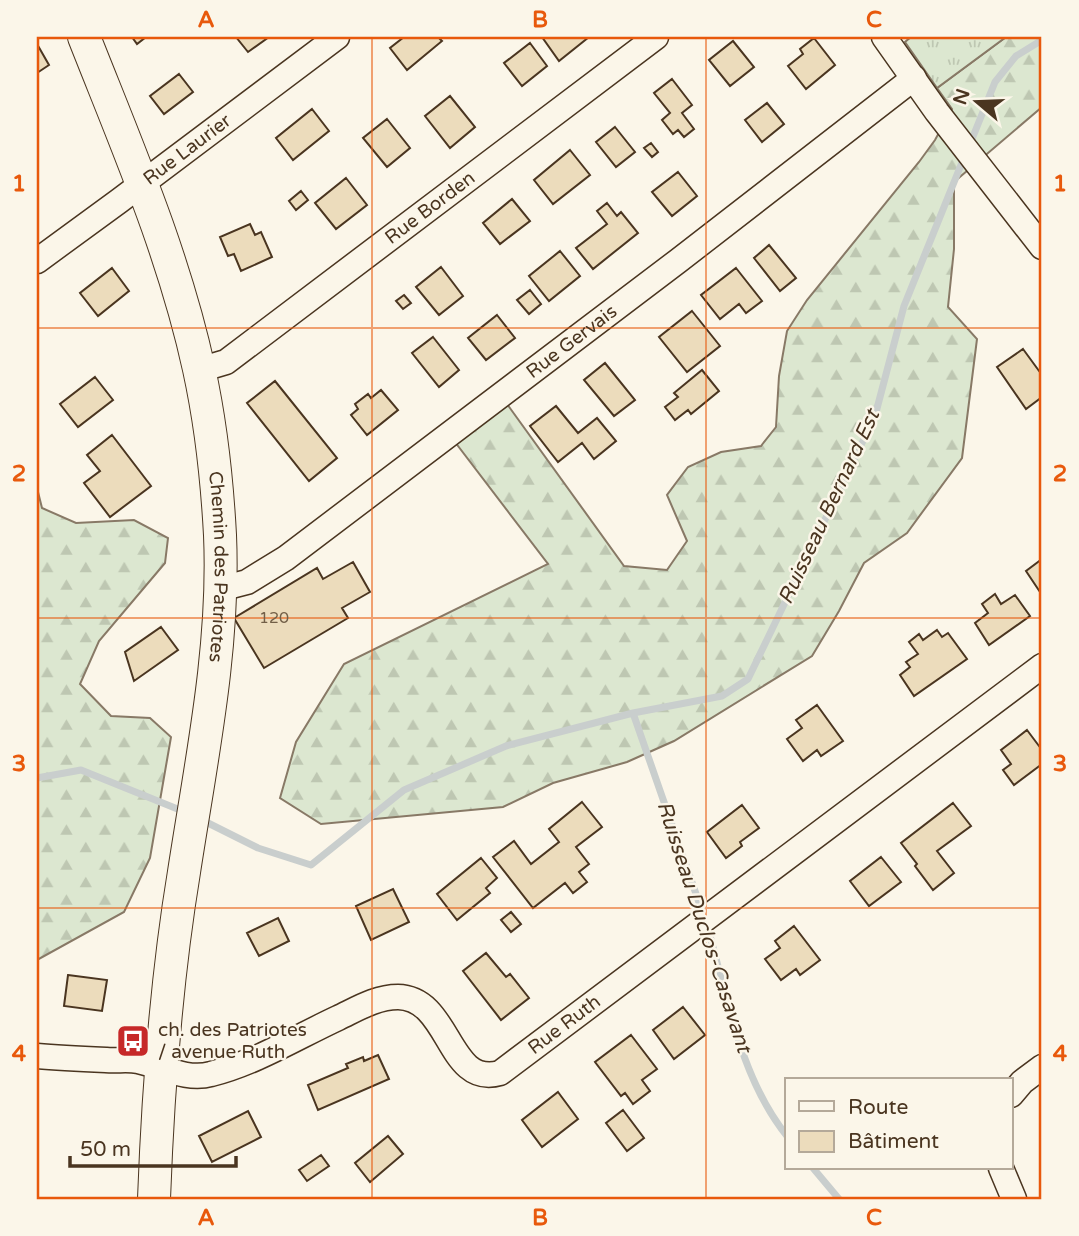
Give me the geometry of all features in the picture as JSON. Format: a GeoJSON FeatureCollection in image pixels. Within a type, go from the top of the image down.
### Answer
{"type":"FeatureCollection","features":[{"type":"Feature","properties":{"kind":"main road","name":"Chemin des Patriotes"},"geometry":{"type":"LineString","coordinates":[[84,37],[142,184],[180,296],[200,370],[217,487],[220,589],[215,668],[173,945],[161,1067],[154,1199]]}},
{"type":"Feature","properties":{"kind":"street","name":"Rue Laurier"},"geometry":{"type":"LineString","coordinates":[[37,261],[337,37]]}},
{"type":"Feature","properties":{"kind":"street","name":"Rue Borden"},"geometry":{"type":"LineString","coordinates":[[200,370],[226,362],[656,37]]}},
{"type":"Feature","properties":{"kind":"street"},"geometry":{"type":"LineString","coordinates":[[884,37],[928,99],[1042,247]]}},
{"type":"Feature","properties":{"kind":"street","name":"Rue Gervais"},"geometry":{"type":"LineString","coordinates":[[220,589],[247,582],[295,551],[678,261],[914,78]]}},
{"type":"Feature","properties":{"kind":"street","name":"Rue Ruth"},"geometry":{"type":"LineString","coordinates":[[37,1056],[136,1061],[181,1074],[208,1075],[254,1058],[372,1002],[399,998],[411,999],[426,1007],[466,1067],[482,1074],[500,1073],[1042,666]]}},
{"type":"Feature","properties":{"kind":"street"},"geometry":{"type":"LineString","coordinates":[[1012,1094],[1022,1082],[1042,1067]]}},
{"type":"Feature","properties":{"kind":"street"},"geometry":{"type":"LineString","coordinates":[[1002,1170],[1014,1199]]}},
{"type":"Feature","properties":{"kind":"green space"},"geometry":{"type":"Polygon","coordinates":[[[911,37],[1006,37],[937,88],[905,42],[911,37]]]}},
{"type":"Feature","properties":{"kind":"green space"},"geometry":{"type":"Polygon","coordinates":[[[1006,37],[1042,37],[1042,107],[954,182],[954,249],[948,307],[977,339],[962,458],[907,533],[864,563],[812,656],[674,741],[627,762],[553,783],[503,807],[321,824],[280,798],[296,742],[344,664],[548,564],[455,442],[507,404],[624,566],[667,570],[687,541],[667,495],[688,467],[721,452],[761,446],[776,427],[779,376],[787,331],[807,300],[935,140],[952,109],[937,88],[1006,37]]]}},
{"type":"Feature","properties":{"kind":"green space"},"geometry":{"type":"Polygon","coordinates":[[[37,488],[42,508],[76,523],[134,520],[168,538],[165,563],[99,641],[80,684],[111,716],[150,718],[171,737],[150,858],[124,912],[37,960],[37,488]]]}},
{"type":"Feature","properties":{"kind":"building"},"geometry":{"type":"Polygon","coordinates":[[[132,37],[146,37],[137,44],[132,37]]]}},
{"type":"Feature","properties":{"kind":"building"},"geometry":{"type":"Polygon","coordinates":[[[236,37],[269,37],[248,52],[236,37]]]}},
{"type":"Feature","properties":{"kind":"building"},"geometry":{"type":"Polygon","coordinates":[[[404,37],[438,37],[442,41],[407,70],[390,48],[404,37]]]}},
{"type":"Feature","properties":{"kind":"building"},"geometry":{"type":"Polygon","coordinates":[[[542,37],[589,37],[559,61],[542,37]]]}},
{"type":"Feature","properties":{"kind":"building"},"geometry":{"type":"Polygon","coordinates":[[[814,38],[835,65],[806,89],[788,66],[803,54],[800,49],[814,38]]]}},
{"type":"Feature","properties":{"kind":"building"},"geometry":{"type":"Polygon","coordinates":[[[733,41],[754,67],[730,86],[709,60],[733,41]]]}},
{"type":"Feature","properties":{"kind":"building"},"geometry":{"type":"Polygon","coordinates":[[[530,43],[547,66],[522,86],[504,63],[530,43]]]}},
{"type":"Feature","properties":{"kind":"building"},"geometry":{"type":"Polygon","coordinates":[[[37,44],[49,65],[37,73],[37,44]]]}},
{"type":"Feature","properties":{"kind":"building"},"geometry":{"type":"Polygon","coordinates":[[[179,74],[193,92],[164,114],[150,96],[179,74]]]}},
{"type":"Feature","properties":{"kind":"building"},"geometry":{"type":"Polygon","coordinates":[[[672,79],[692,105],[682,113],[694,129],[684,137],[678,130],[673,134],[662,120],[670,113],[654,93],[672,79]]]}},
{"type":"Feature","properties":{"kind":"building"},"geometry":{"type":"Polygon","coordinates":[[[450,96],[475,127],[450,148],[425,116],[450,96]]]}},
{"type":"Feature","properties":{"kind":"building"},"geometry":{"type":"Polygon","coordinates":[[[767,103],[784,124],[762,142],[745,120],[767,103]]]}},
{"type":"Feature","properties":{"kind":"building"},"geometry":{"type":"Polygon","coordinates":[[[312,109],[329,131],[293,160],[276,138],[312,109]]]}},
{"type":"Feature","properties":{"kind":"building"},"geometry":{"type":"Polygon","coordinates":[[[387,119],[410,148],[387,167],[363,138],[387,119]]]}},
{"type":"Feature","properties":{"kind":"building"},"geometry":{"type":"Polygon","coordinates":[[[615,127],[635,152],[616,167],[596,142],[615,127]]]}},
{"type":"Feature","properties":{"kind":"building"},"geometry":{"type":"Polygon","coordinates":[[[651,143],[658,152],[652,157],[644,148],[651,143]]]}},
{"type":"Feature","properties":{"kind":"building"},"geometry":{"type":"Polygon","coordinates":[[[570,150],[590,175],[553,204],[534,180],[570,150]]]}},
{"type":"Feature","properties":{"kind":"building"},"geometry":{"type":"Polygon","coordinates":[[[678,172],[697,196],[672,216],[652,192],[678,172]]]}},
{"type":"Feature","properties":{"kind":"building"},"geometry":{"type":"Polygon","coordinates":[[[346,178],[367,205],[336,229],[315,203],[346,178]]]}},
{"type":"Feature","properties":{"kind":"building"},"geometry":{"type":"Polygon","coordinates":[[[301,191],[308,200],[296,210],[289,201],[301,191]]]}},
{"type":"Feature","properties":{"kind":"building"},"geometry":{"type":"Polygon","coordinates":[[[512,199],[530,221],[500,244],[483,223],[512,199]]]}},
{"type":"Feature","properties":{"kind":"building"},"geometry":{"type":"Polygon","coordinates":[[[607,203],[617,216],[621,212],[638,233],[593,269],[576,248],[607,224],[597,211],[607,203]]]}},
{"type":"Feature","properties":{"kind":"building"},"geometry":{"type":"Polygon","coordinates":[[[250,224],[255,235],[261,232],[272,257],[241,271],[234,254],[228,256],[220,237],[250,224]]]}},
{"type":"Feature","properties":{"kind":"building"},"geometry":{"type":"Polygon","coordinates":[[[769,245],[796,278],[780,291],[754,258],[769,245]]]}},
{"type":"Feature","properties":{"kind":"building"},"geometry":{"type":"Polygon","coordinates":[[[560,251],[580,276],[549,301],[529,276],[560,251]]]}},
{"type":"Feature","properties":{"kind":"building"},"geometry":{"type":"Polygon","coordinates":[[[441,267],[463,296],[439,315],[416,287],[441,267]]]}},
{"type":"Feature","properties":{"kind":"building"},"geometry":{"type":"Polygon","coordinates":[[[112,268],[129,291],[98,316],[80,293],[112,268]]]}},
{"type":"Feature","properties":{"kind":"building"},"geometry":{"type":"Polygon","coordinates":[[[736,268],[762,301],[746,313],[739,304],[720,319],[701,295],[736,268]]]}},
{"type":"Feature","properties":{"kind":"building"},"geometry":{"type":"Polygon","coordinates":[[[530,290],[541,304],[529,314],[517,300],[530,290]]]}},
{"type":"Feature","properties":{"kind":"building"},"geometry":{"type":"Polygon","coordinates":[[[404,295],[411,303],[403,309],[396,301],[404,295]]]}},
{"type":"Feature","properties":{"kind":"building"},"geometry":{"type":"Polygon","coordinates":[[[692,311],[720,346],[687,372],[659,337],[692,311]]]}},
{"type":"Feature","properties":{"kind":"building"},"geometry":{"type":"Polygon","coordinates":[[[497,315],[515,338],[486,360],[468,338],[497,315]]]}},
{"type":"Feature","properties":{"kind":"building"},"geometry":{"type":"Polygon","coordinates":[[[433,337],[459,370],[439,387],[412,353],[433,337]]]}},
{"type":"Feature","properties":{"kind":"building"},"geometry":{"type":"Polygon","coordinates":[[[1023,349],[1042,375],[1042,397],[1026,409],[997,367],[1023,349]]]}},
{"type":"Feature","properties":{"kind":"building"},"geometry":{"type":"Polygon","coordinates":[[[605,363],[635,400],[614,416],[584,380],[605,363]]]}},
{"type":"Feature","properties":{"kind":"building"},"geometry":{"type":"Polygon","coordinates":[[[702,370],[719,391],[691,414],[688,410],[675,420],[665,407],[678,397],[674,393],[702,370]]]}},
{"type":"Feature","properties":{"kind":"building"},"geometry":{"type":"Polygon","coordinates":[[[95,377],[113,400],[78,427],[60,404],[95,377]]]}},
{"type":"Feature","properties":{"kind":"building"},"geometry":{"type":"Polygon","coordinates":[[[275,381],[337,458],[309,481],[247,403],[275,381]]]}},
{"type":"Feature","properties":{"kind":"building"},"geometry":{"type":"Polygon","coordinates":[[[381,390],[398,410],[367,435],[351,415],[358,409],[355,404],[368,394],[371,398],[381,390]]]}},
{"type":"Feature","properties":{"kind":"building"},"geometry":{"type":"Polygon","coordinates":[[[556,406],[578,433],[597,418],[616,441],[594,459],[582,443],[558,462],[530,426],[556,406]]]}},
{"type":"Feature","properties":{"kind":"building"},"geometry":{"type":"Polygon","coordinates":[[[112,435],[151,486],[110,517],[84,483],[100,471],[87,455],[112,435]]]}},
{"type":"Feature","properties":{"kind":"building"},"geometry":{"type":"Polygon","coordinates":[[[1042,559],[1042,595],[1026,571],[1042,559]]]}},
{"type":"Feature","properties":{"kind":"building"},"geometry":{"type":"Polygon","coordinates":[[[353,562],[370,592],[342,608],[348,618],[264,668],[234,618],[317,568],[323,579],[353,562]]]}},
{"type":"Feature","properties":{"kind":"building"},"geometry":{"type":"Polygon","coordinates":[[[995,594],[1001,604],[1015,595],[1030,616],[989,645],[975,623],[988,613],[982,604],[995,594]]]}},
{"type":"Feature","properties":{"kind":"building"},"geometry":{"type":"Polygon","coordinates":[[[161,627],[178,650],[134,681],[125,652],[161,627]]]}},
{"type":"Feature","properties":{"kind":"building"},"geometry":{"type":"Polygon","coordinates":[[[937,630],[942,637],[948,633],[967,659],[914,696],[900,675],[910,667],[906,662],[918,654],[909,642],[919,634],[923,640],[937,630]]]}},
{"type":"Feature","properties":{"kind":"building"},"geometry":{"type":"Polygon","coordinates":[[[817,705],[843,741],[821,756],[817,750],[803,761],[787,739],[802,728],[796,720],[817,705]]]}},
{"type":"Feature","properties":{"kind":"building"},"geometry":{"type":"Polygon","coordinates":[[[1027,730],[1042,750],[1042,764],[1014,785],[1003,770],[1011,764],[1001,750],[1027,730]]]}},
{"type":"Feature","properties":{"kind":"building"},"geometry":{"type":"Polygon","coordinates":[[[582,802],[602,827],[576,847],[589,864],[579,872],[587,882],[573,893],[565,883],[533,908],[493,857],[514,841],[531,864],[559,842],[549,829],[582,802]]]}},
{"type":"Feature","properties":{"kind":"building"},"geometry":{"type":"Polygon","coordinates":[[[953,803],[971,826],[937,851],[954,873],[933,890],[901,843],[953,803]]]}},
{"type":"Feature","properties":{"kind":"building"},"geometry":{"type":"Polygon","coordinates":[[[742,805],[759,828],[740,842],[742,846],[726,858],[707,832],[742,805]]]}},
{"type":"Feature","properties":{"kind":"building"},"geometry":{"type":"Polygon","coordinates":[[[881,857],[901,882],[869,906],[850,881],[881,857]]]}},
{"type":"Feature","properties":{"kind":"building"},"geometry":{"type":"Polygon","coordinates":[[[481,858],[497,878],[486,888],[490,893],[457,920],[437,894],[481,858]]]}},
{"type":"Feature","properties":{"kind":"building"},"geometry":{"type":"Polygon","coordinates":[[[393,889],[409,922],[371,940],[356,906],[393,889]]]}},
{"type":"Feature","properties":{"kind":"building"},"geometry":{"type":"Polygon","coordinates":[[[511,912],[521,924],[511,932],[501,920],[511,912]]]}},
{"type":"Feature","properties":{"kind":"building"},"geometry":{"type":"Polygon","coordinates":[[[278,918],[289,941],[259,956],[247,933],[278,918]]]}},
{"type":"Feature","properties":{"kind":"building"},"geometry":{"type":"Polygon","coordinates":[[[794,926],[820,960],[800,975],[796,969],[781,980],[765,959],[780,948],[775,941],[794,926]]]}},
{"type":"Feature","properties":{"kind":"building"},"geometry":{"type":"Polygon","coordinates":[[[486,953],[506,977],[510,974],[529,998],[501,1020],[463,971],[486,953]]]}},
{"type":"Feature","properties":{"kind":"building"},"geometry":{"type":"Polygon","coordinates":[[[68,975],[107,980],[102,1011],[64,1006],[68,975]]]}},
{"type":"Feature","properties":{"kind":"building"},"geometry":{"type":"Polygon","coordinates":[[[683,1007],[705,1035],[674,1059],[653,1030],[683,1007]]]}},
{"type":"Feature","properties":{"kind":"building"},"geometry":{"type":"Polygon","coordinates":[[[631,1035],[657,1069],[642,1080],[650,1091],[633,1104],[625,1093],[621,1096],[595,1062],[631,1035]]]}},
{"type":"Feature","properties":{"kind":"building"},"geometry":{"type":"Polygon","coordinates":[[[378,1055],[389,1079],[318,1110],[308,1085],[348,1068],[346,1064],[363,1057],[364,1061],[378,1055]]]}},
{"type":"Feature","properties":{"kind":"building"},"geometry":{"type":"Polygon","coordinates":[[[558,1092],[578,1119],[542,1147],[522,1120],[558,1092]]]}},
{"type":"Feature","properties":{"kind":"building"},"geometry":{"type":"Polygon","coordinates":[[[623,1110],[644,1138],[627,1151],[606,1123],[623,1110]]]}},
{"type":"Feature","properties":{"kind":"building"},"geometry":{"type":"Polygon","coordinates":[[[248,1111],[261,1137],[212,1162],[199,1136],[248,1111]]]}},
{"type":"Feature","properties":{"kind":"building"},"geometry":{"type":"Polygon","coordinates":[[[388,1136],[403,1154],[370,1182],[355,1163],[388,1136]]]}},
{"type":"Feature","properties":{"kind":"building"},"geometry":{"type":"Polygon","coordinates":[[[321,1155],[329,1166],[307,1181],[299,1170],[321,1155]]]}},
{"type":"Feature","properties":{"kind":"waterway","name":"Ruisseau Bernard Est"},"geometry":{"type":"LineString","coordinates":[[970,144],[995,82],[1016,56],[1042,40]]}},
{"type":"Feature","properties":{"kind":"waterway","name":"Ruisseau Bernard Est"},"geometry":{"type":"LineString","coordinates":[[202,820],[258,848],[311,865],[404,790],[506,746],[633,713],[722,696],[748,679],[875,416],[904,306],[965,155]]}},
{"type":"Feature","properties":{"kind":"waterway","name":"Ruisseau Duclos-Casavant"},"geometry":{"type":"LineString","coordinates":[[633,713],[703,914]]}},
{"type":"Feature","properties":{"kind":"waterway"},"geometry":{"type":"LineString","coordinates":[[37,778],[81,770],[185,812]]}},
{"type":"Feature","properties":{"kind":"waterway","name":"Ruisseau Duclos-Casavant"},"geometry":{"type":"LineString","coordinates":[[707,925],[746,1062],[757,1088],[785,1133]]}},
{"type":"Feature","properties":{"kind":"waterway","name":"Ruisseau Duclos-Casavant"},"geometry":{"type":"LineString","coordinates":[[815,1170],[839,1199]]}},
{"type":"Feature","properties":{"kind":"place","name":"ch. des Patriotes / avenue Ruth"},"geometry":{"type":"Point","coordinates":[133,1041]}}]}
